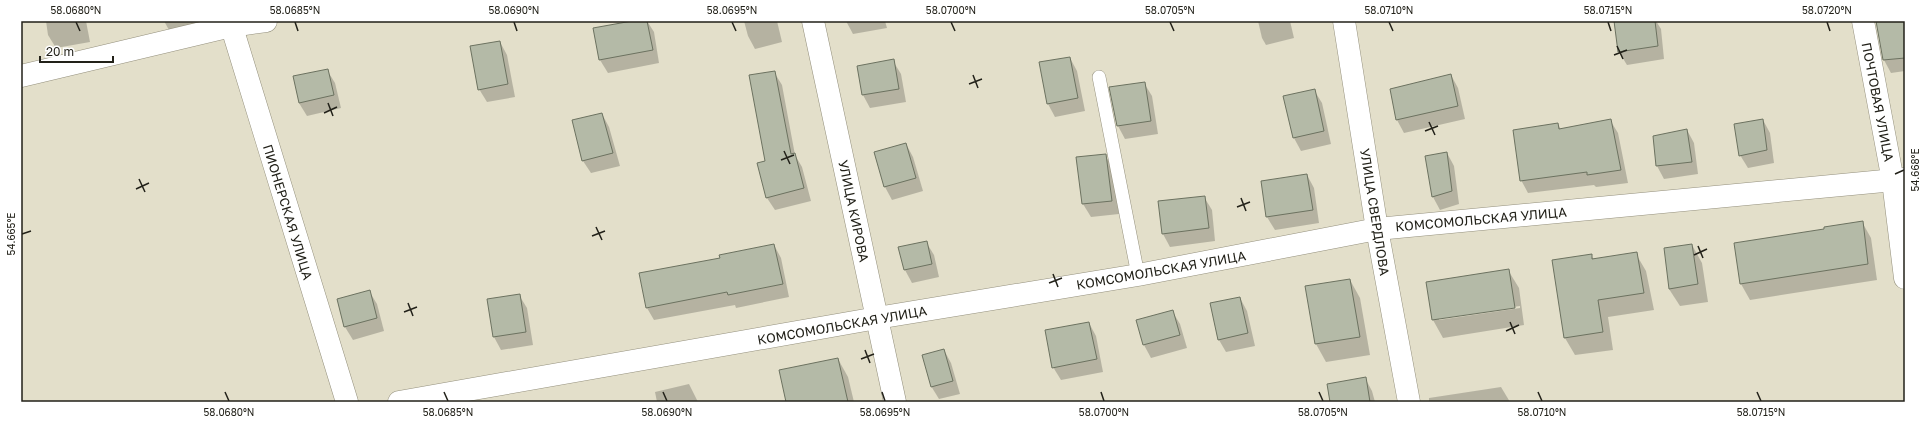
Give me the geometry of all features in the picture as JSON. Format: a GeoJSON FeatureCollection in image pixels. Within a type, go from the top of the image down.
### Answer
{"type":"FeatureCollection","features":[{"type":"Feature","properties":{"kind":"street"},"geometry":{"type":"LineString","coordinates":[[21,76],[231,23],[266,21]]}},
{"type":"Feature","properties":{"kind":"street","name":"УЛИЦА КИРОВА"},"geometry":{"type":"LineString","coordinates":[[813,21],[895,402]]}},
{"type":"Feature","properties":{"kind":"street","name":"УЛИЦА СВЕРДЛОВА"},"geometry":{"type":"LineString","coordinates":[[1344,21],[1377,229],[1409,402]]}},
{"type":"Feature","properties":{"kind":"street","name":"ПОЧТОВАЯ УЛИЦА"},"geometry":{"type":"LineString","coordinates":[[1863,21],[1899,180],[1905,278]]}},
{"type":"Feature","properties":{"kind":"street","name":"ПИОНЕРСКАЯ УЛИЦА"},"geometry":{"type":"LineString","coordinates":[[231,23],[347,402]]}},
{"type":"Feature","properties":{"kind":"street","name":"КОМСОМОЛЬСКАЯ УЛИЦА"},"geometry":{"type":"LineString","coordinates":[[399,402],[878,318],[1138,275],[1377,229],[1899,180]]}},
{"type":"Feature","properties":{"kind":"lane"},"geometry":{"type":"LineString","coordinates":[[1099,77],[1138,275]]}},
{"type":"Feature","properties":{"kind":"building"},"geometry":{"type":"Polygon","coordinates":[[[632,21],[647,21],[653,50],[599,60],[593,28],[632,21]]]}},
{"type":"Feature","properties":{"kind":"building"},"geometry":{"type":"Polygon","coordinates":[[[1614,21],[1655,21],[1658,46],[1618,52],[1614,21]]]}},
{"type":"Feature","properties":{"kind":"building"},"geometry":{"type":"Polygon","coordinates":[[[1876,21],[1905,21],[1905,58],[1883,60],[1876,21]]]}},
{"type":"Feature","properties":{"kind":"building"},"geometry":{"type":"Polygon","coordinates":[[[500,41],[508,84],[478,90],[470,46],[500,41]]]}},
{"type":"Feature","properties":{"kind":"building"},"geometry":{"type":"Polygon","coordinates":[[[1070,57],[1078,98],[1047,104],[1039,62],[1070,57]]]}},
{"type":"Feature","properties":{"kind":"building"},"geometry":{"type":"Polygon","coordinates":[[[894,59],[899,89],[862,95],[857,66],[894,59]]]}},
{"type":"Feature","properties":{"kind":"building"},"geometry":{"type":"Polygon","coordinates":[[[328,69],[334,95],[299,103],[293,76],[328,69]]]}},
{"type":"Feature","properties":{"kind":"building"},"geometry":{"type":"Polygon","coordinates":[[[775,71],[791,154],[795,153],[804,188],[766,198],[757,163],[765,161],[749,75],[775,71]]]}},
{"type":"Feature","properties":{"kind":"building"},"geometry":{"type":"Polygon","coordinates":[[[1451,74],[1458,106],[1396,120],[1390,89],[1451,74]]]}},
{"type":"Feature","properties":{"kind":"building"},"geometry":{"type":"Polygon","coordinates":[[[1145,82],[1151,121],[1117,126],[1109,87],[1145,82]]]}},
{"type":"Feature","properties":{"kind":"building"},"geometry":{"type":"Polygon","coordinates":[[[1315,89],[1324,131],[1293,138],[1283,96],[1315,89]]]}},
{"type":"Feature","properties":{"kind":"building"},"geometry":{"type":"Polygon","coordinates":[[[602,113],[613,153],[582,161],[572,120],[602,113]]]}},
{"type":"Feature","properties":{"kind":"building"},"geometry":{"type":"Polygon","coordinates":[[[1611,119],[1621,170],[1587,175],[1587,172],[1520,181],[1513,130],[1558,123],[1559,129],[1611,119]]]}},
{"type":"Feature","properties":{"kind":"building"},"geometry":{"type":"Polygon","coordinates":[[[1763,119],[1767,150],[1739,156],[1734,124],[1763,119]]]}},
{"type":"Feature","properties":{"kind":"building"},"geometry":{"type":"Polygon","coordinates":[[[1687,129],[1692,162],[1656,166],[1653,136],[1687,129]]]}},
{"type":"Feature","properties":{"kind":"building"},"geometry":{"type":"Polygon","coordinates":[[[906,143],[916,178],[884,187],[874,152],[906,143]]]}},
{"type":"Feature","properties":{"kind":"building"},"geometry":{"type":"Polygon","coordinates":[[[1447,152],[1452,191],[1432,197],[1425,156],[1447,152]]]}},
{"type":"Feature","properties":{"kind":"building"},"geometry":{"type":"Polygon","coordinates":[[[1106,154],[1112,201],[1082,204],[1076,157],[1106,154]]]}},
{"type":"Feature","properties":{"kind":"building"},"geometry":{"type":"Polygon","coordinates":[[[1307,174],[1313,210],[1266,217],[1261,181],[1307,174]]]}},
{"type":"Feature","properties":{"kind":"building"},"geometry":{"type":"Polygon","coordinates":[[[1205,196],[1209,228],[1162,234],[1158,201],[1205,196]]]}},
{"type":"Feature","properties":{"kind":"building"},"geometry":{"type":"Polygon","coordinates":[[[1863,221],[1868,264],[1740,284],[1734,243],[1824,229],[1824,227],[1863,221]]]}},
{"type":"Feature","properties":{"kind":"building"},"geometry":{"type":"Polygon","coordinates":[[[927,241],[932,264],[904,270],[898,247],[927,241]]]}},
{"type":"Feature","properties":{"kind":"building"},"geometry":{"type":"Polygon","coordinates":[[[774,244],[783,284],[728,295],[727,292],[646,308],[639,273],[720,258],[719,255],[774,244]]]}},
{"type":"Feature","properties":{"kind":"building"},"geometry":{"type":"Polygon","coordinates":[[[1692,244],[1698,284],[1669,289],[1664,248],[1692,244]]]}},
{"type":"Feature","properties":{"kind":"building"},"geometry":{"type":"Polygon","coordinates":[[[1637,252],[1644,293],[1598,300],[1603,332],[1564,338],[1552,260],[1592,254],[1592,259],[1637,252]]]}},
{"type":"Feature","properties":{"kind":"building"},"geometry":{"type":"Polygon","coordinates":[[[1509,269],[1515,308],[1432,320],[1426,282],[1509,269]]]}},
{"type":"Feature","properties":{"kind":"building"},"geometry":{"type":"Polygon","coordinates":[[[1350,279],[1360,337],[1315,344],[1305,286],[1350,279]]]}},
{"type":"Feature","properties":{"kind":"building"},"geometry":{"type":"Polygon","coordinates":[[[370,290],[377,318],[344,327],[337,299],[370,290]]]}},
{"type":"Feature","properties":{"kind":"building"},"geometry":{"type":"Polygon","coordinates":[[[520,294],[526,332],[493,337],[487,299],[520,294]]]}},
{"type":"Feature","properties":{"kind":"building"},"geometry":{"type":"Polygon","coordinates":[[[1240,297],[1248,333],[1218,340],[1210,303],[1240,297]]]}},
{"type":"Feature","properties":{"kind":"building"},"geometry":{"type":"Polygon","coordinates":[[[1173,310],[1180,335],[1143,345],[1136,320],[1173,310]]]}},
{"type":"Feature","properties":{"kind":"building"},"geometry":{"type":"Polygon","coordinates":[[[1089,322],[1097,359],[1052,368],[1045,330],[1089,322]]]}},
{"type":"Feature","properties":{"kind":"building"},"geometry":{"type":"Polygon","coordinates":[[[944,349],[953,381],[931,387],[922,355],[944,349]]]}},
{"type":"Feature","properties":{"kind":"building"},"geometry":{"type":"Polygon","coordinates":[[[838,358],[848,402],[786,402],[779,370],[838,358]]]}},
{"type":"Feature","properties":{"kind":"building"},"geometry":{"type":"Polygon","coordinates":[[[1366,377],[1370,402],[1330,402],[1327,384],[1366,377]]]}}]}
